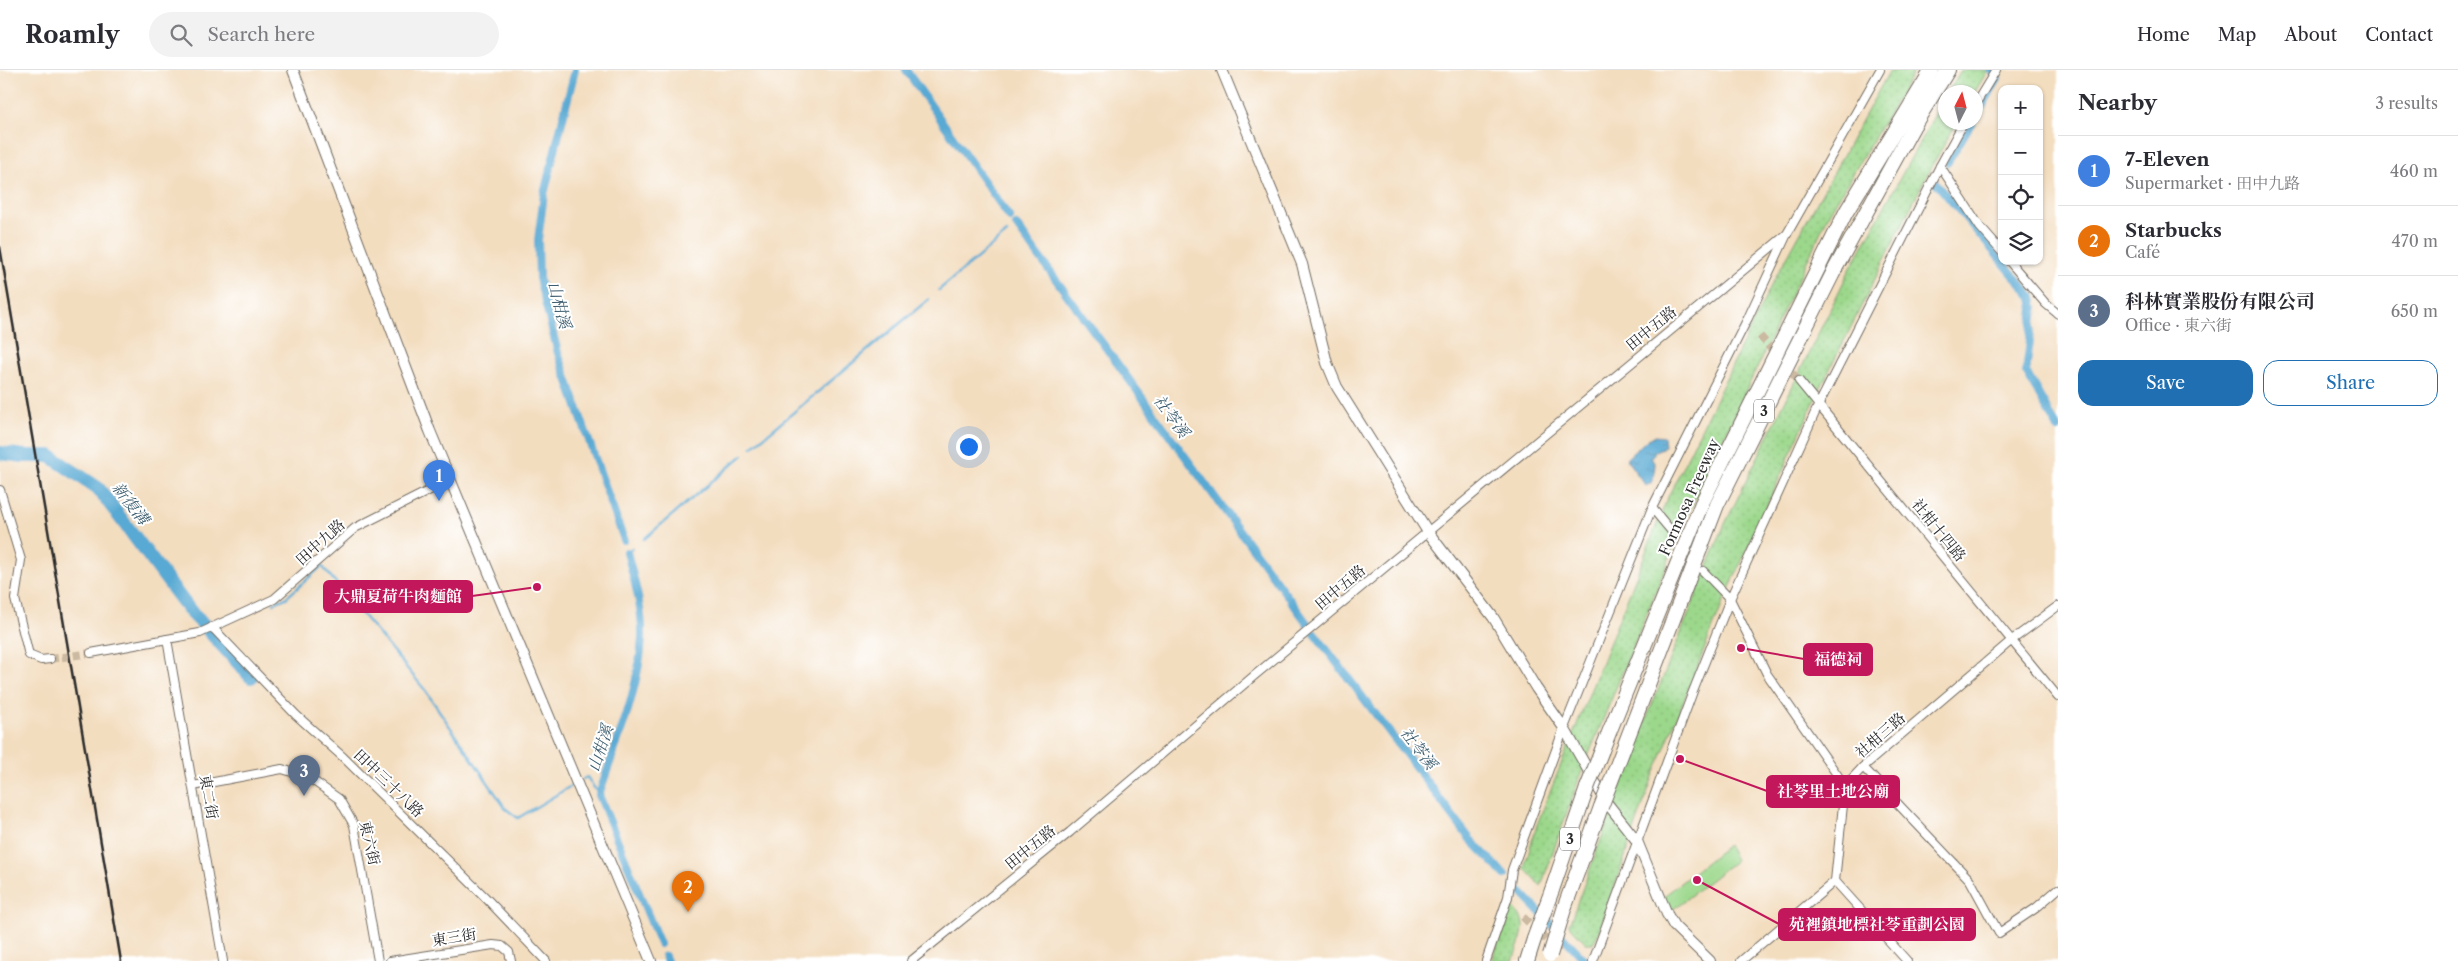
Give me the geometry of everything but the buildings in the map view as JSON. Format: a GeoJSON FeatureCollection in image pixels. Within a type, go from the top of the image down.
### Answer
{"type":"FeatureCollection","features":[{"type":"Feature","properties":{"kind":"highway","name":"Formosa Freeway"},"geometry":{"type":"LineString","coordinates":[[1527,961],[1587,788],[1702,503],[1846,212],[1932,70]]}},
{"type":"Feature","properties":{"kind":"highway","name":"Formosa Freeway"},"geometry":{"type":"LineString","coordinates":[[1549,958],[1565,906],[1601,808],[1717,505],[1835,269],[1914,125],[1948,70]]}},
{"type":"Feature","properties":{"kind":"street"},"geometry":{"type":"LineString","coordinates":[[293,70],[353,233],[450,480],[651,961]]}},
{"type":"Feature","properties":{"kind":"street"},"geometry":{"type":"LineString","coordinates":[[1222,70],[1302,264],[1327,363],[1337,387],[1428,532],[1493,617],[1536,688],[1564,728],[1608,802],[1637,841],[1667,914],[1674,926],[1710,961]]}},
{"type":"Feature","properties":{"kind":"street"},"geometry":{"type":"LineString","coordinates":[[1486,961],[1508,897],[1512,870],[1564,728],[1652,508],[1748,318],[1786,234],[1880,70]]}},
{"type":"Feature","properties":{"kind":"street"},"geometry":{"type":"LineString","coordinates":[[1983,90],[1996,70]]}},
{"type":"Feature","properties":{"kind":"street"},"geometry":{"type":"LineString","coordinates":[[1593,961],[1692,694],[1730,598],[1819,404],[1960,130]]}},
{"type":"Feature","properties":{"kind":"street"},"geometry":{"type":"LineString","coordinates":[[1940,166],[1980,227],[1998,247]]}},
{"type":"Feature","properties":{"kind":"street","name":"田中五路"},"geometry":{"type":"LineString","coordinates":[[912,961],[1070,832],[1255,675],[1786,234]]}},
{"type":"Feature","properties":{"kind":"street"},"geometry":{"type":"LineString","coordinates":[[2012,265],[2046,304],[2058,314]]}},
{"type":"Feature","properties":{"kind":"street","name":"社柑十四路"},"geometry":{"type":"LineString","coordinates":[[1799,381],[2058,697]]}},
{"type":"Feature","properties":{"kind":"street","name":"田中九路"},"geometry":{"type":"LineString","coordinates":[[90,653],[200,632],[274,599],[355,528],[450,480]]}},
{"type":"Feature","properties":{"kind":"street"},"geometry":{"type":"LineString","coordinates":[[0,490],[21,560],[15,599],[29,655],[41,660],[50,659]]}},
{"type":"Feature","properties":{"kind":"street"},"geometry":{"type":"LineString","coordinates":[[1652,508],[1673,533]]}},
{"type":"Feature","properties":{"kind":"street"},"geometry":{"type":"LineString","coordinates":[[1702,571],[1730,598],[1767,674],[1845,786],[1835,881],[1741,961]]}},
{"type":"Feature","properties":{"kind":"street","name":"社柑三路"},"geometry":{"type":"LineString","coordinates":[[1845,786],[1863,767],[2012,640],[2058,606]]}},
{"type":"Feature","properties":{"kind":"street","name":"田中三十八路"},"geometry":{"type":"LineString","coordinates":[[212,627],[296,716],[343,757],[477,889],[546,961]]}},
{"type":"Feature","properties":{"kind":"street","name":"東二街"},"geometry":{"type":"LineString","coordinates":[[167,639],[223,961]]}},
{"type":"Feature","properties":{"kind":"street"},"geometry":{"type":"LineString","coordinates":[[1863,767],[1970,880],[1999,933],[2036,908],[2058,889]]}},
{"type":"Feature","properties":{"kind":"street","name":"東六街"},"geometry":{"type":"LineString","coordinates":[[193,786],[282,769],[308,777],[339,799],[354,825],[378,961]]}},
{"type":"Feature","properties":{"kind":"street"},"geometry":{"type":"LineString","coordinates":[[1835,881],[1907,961]]}},
{"type":"Feature","properties":{"kind":"street","name":"東三街"},"geometry":{"type":"LineString","coordinates":[[390,961],[493,945],[502,946],[510,952],[511,961]]}},
{"type":"Feature","properties":{"kind":"green space"},"geometry":{"type":"Polygon","coordinates":[[[1890,70],[1915,70],[1830,212],[1683,525],[1580,776],[1541,886],[1524,868],[1536,827],[1667,499],[1771,286],[1890,70]]]}},
{"type":"Feature","properties":{"kind":"green space"},"geometry":{"type":"Polygon","coordinates":[[[1961,70],[1988,70],[1979,85],[1952,85],[1961,70]]]}},
{"type":"Feature","properties":{"kind":"green space"},"geometry":{"type":"Polygon","coordinates":[[[1938,109],[1938,130],[1953,130],[1929,171],[1819,391],[1725,598],[1652,779],[1598,934],[1593,943],[1586,943],[1569,925],[1643,727],[1724,526],[1847,275],[1938,109]]]}},
{"type":"Feature","properties":{"kind":"green space"},"geometry":{"type":"Polygon","coordinates":[[[1728,845],[1736,860],[1667,914],[1659,900],[1728,845]]]}},
{"type":"Feature","properties":{"kind":"green space"},"geometry":{"type":"Polygon","coordinates":[[[1510,906],[1521,918],[1523,931],[1521,938],[1513,961],[1492,961],[1510,906]]]}},
{"type":"Feature","properties":{"kind":"water"},"geometry":{"type":"Polygon","coordinates":[[[1654,436],[1664,437],[1665,447],[1657,450],[1651,457],[1655,465],[1653,481],[1646,486],[1626,459],[1654,436]]]}},
{"type":"Feature","properties":{"kind":"waterway","name":"山柑溪"},"geometry":{"type":"LineString","coordinates":[[575,70],[544,194],[538,240],[539,278],[558,353],[624,540]]}},
{"type":"Feature","properties":{"kind":"waterway","name":"社苓溪"},"geometry":{"type":"LineString","coordinates":[[906,70],[1010,218]]}},
{"type":"Feature","properties":{"kind":"waterway"},"geometry":{"type":"LineString","coordinates":[[1983,105],[1998,79],[1991,70]]}},
{"type":"Feature","properties":{"kind":"waterway"},"geometry":{"type":"LineString","coordinates":[[1948,162],[1967,130]]}},
{"type":"Feature","properties":{"kind":"waterway"},"geometry":{"type":"LineString","coordinates":[[1936,183],[2032,297],[2034,309],[2026,372],[2058,429]]}},
{"type":"Feature","properties":{"kind":"waterway","name":"社苓溪"},"geometry":{"type":"LineString","coordinates":[[1016,225],[1307,623]]}},
{"type":"Feature","properties":{"kind":"waterway"},"geometry":{"type":"LineString","coordinates":[[939,290],[1007,233]]}},
{"type":"Feature","properties":{"kind":"waterway"},"geometry":{"type":"LineString","coordinates":[[752,447],[929,299]]}},
{"type":"Feature","properties":{"kind":"waterway","name":"新復溝"},"geometry":{"type":"LineString","coordinates":[[0,453],[24,456],[50,456],[98,488],[191,612],[203,624]]}},
{"type":"Feature","properties":{"kind":"waterway"},"geometry":{"type":"LineString","coordinates":[[644,539],[743,455]]}},
{"type":"Feature","properties":{"kind":"waterway","name":"山柑溪"},"geometry":{"type":"LineString","coordinates":[[627,553],[632,548]]}},
{"type":"Feature","properties":{"kind":"waterway","name":"山柑溪"},"geometry":{"type":"LineString","coordinates":[[627,552],[641,616],[642,638],[640,658],[631,698],[599,795],[660,944]]}},
{"type":"Feature","properties":{"kind":"waterway"},"geometry":{"type":"LineString","coordinates":[[274,603],[286,598],[322,566],[425,690],[506,809],[518,818],[571,786]]}},
{"type":"Feature","properties":{"kind":"waterway","name":"新復溝"},"geometry":{"type":"LineString","coordinates":[[209,631],[251,677]]}},
{"type":"Feature","properties":{"kind":"waterway","name":"社苓溪"},"geometry":{"type":"LineString","coordinates":[[1315,634],[1470,839],[1505,875]]}},
{"type":"Feature","properties":{"kind":"waterway"},"geometry":{"type":"LineString","coordinates":[[583,779],[587,777],[599,795]]}},
{"type":"Feature","properties":{"kind":"waterway","name":"社苓溪"},"geometry":{"type":"LineString","coordinates":[[1516,887],[1586,961]]}},
{"type":"Feature","properties":{"kind":"waterway","name":"山柑溪"},"geometry":{"type":"LineString","coordinates":[[665,956],[667,961]]}},
{"type":"Feature","properties":{"kind":"tunnel"},"geometry":{"type":"LineString","coordinates":[[1760,336],[1799,381]]}},
{"type":"Feature","properties":{"kind":"tunnel"},"geometry":{"type":"LineString","coordinates":[[1673,533],[1697,564]]}},
{"type":"Feature","properties":{"kind":"tunnel"},"geometry":{"type":"LineString","coordinates":[[50,659],[91,653]]}},
{"type":"Feature","properties":{"kind":"tunnel"},"geometry":{"type":"LineString","coordinates":[[1523,917],[1559,952]]}},
{"type":"Feature","properties":{"kind":"railway"},"geometry":{"type":"LineString","coordinates":[[0,247],[121,961]]}},
{"type":"Feature","properties":{"kind":"place","name":"7-Eleven"},"geometry":{"type":"Point","coordinates":[439,501]}},
{"type":"Feature","properties":{"kind":"place","name":"大鼎夏荷牛肉麵館"},"geometry":{"type":"Point","coordinates":[537,587]}},
{"type":"Feature","properties":{"kind":"place","name":"福德祠"},"geometry":{"type":"Point","coordinates":[1741,648]}},
{"type":"Feature","properties":{"kind":"place","name":"社苓里土地公廟"},"geometry":{"type":"Point","coordinates":[1680,759]}},
{"type":"Feature","properties":{"kind":"place","name":"科林實業股份有限公司"},"geometry":{"type":"Point","coordinates":[304,796]}},
{"type":"Feature","properties":{"kind":"place","name":"苑裡鎮地標社苓重劃公園"},"geometry":{"type":"Point","coordinates":[1697,880]}},
{"type":"Feature","properties":{"kind":"place","name":"Starbucks"},"geometry":{"type":"Point","coordinates":[688,912]}}]}
